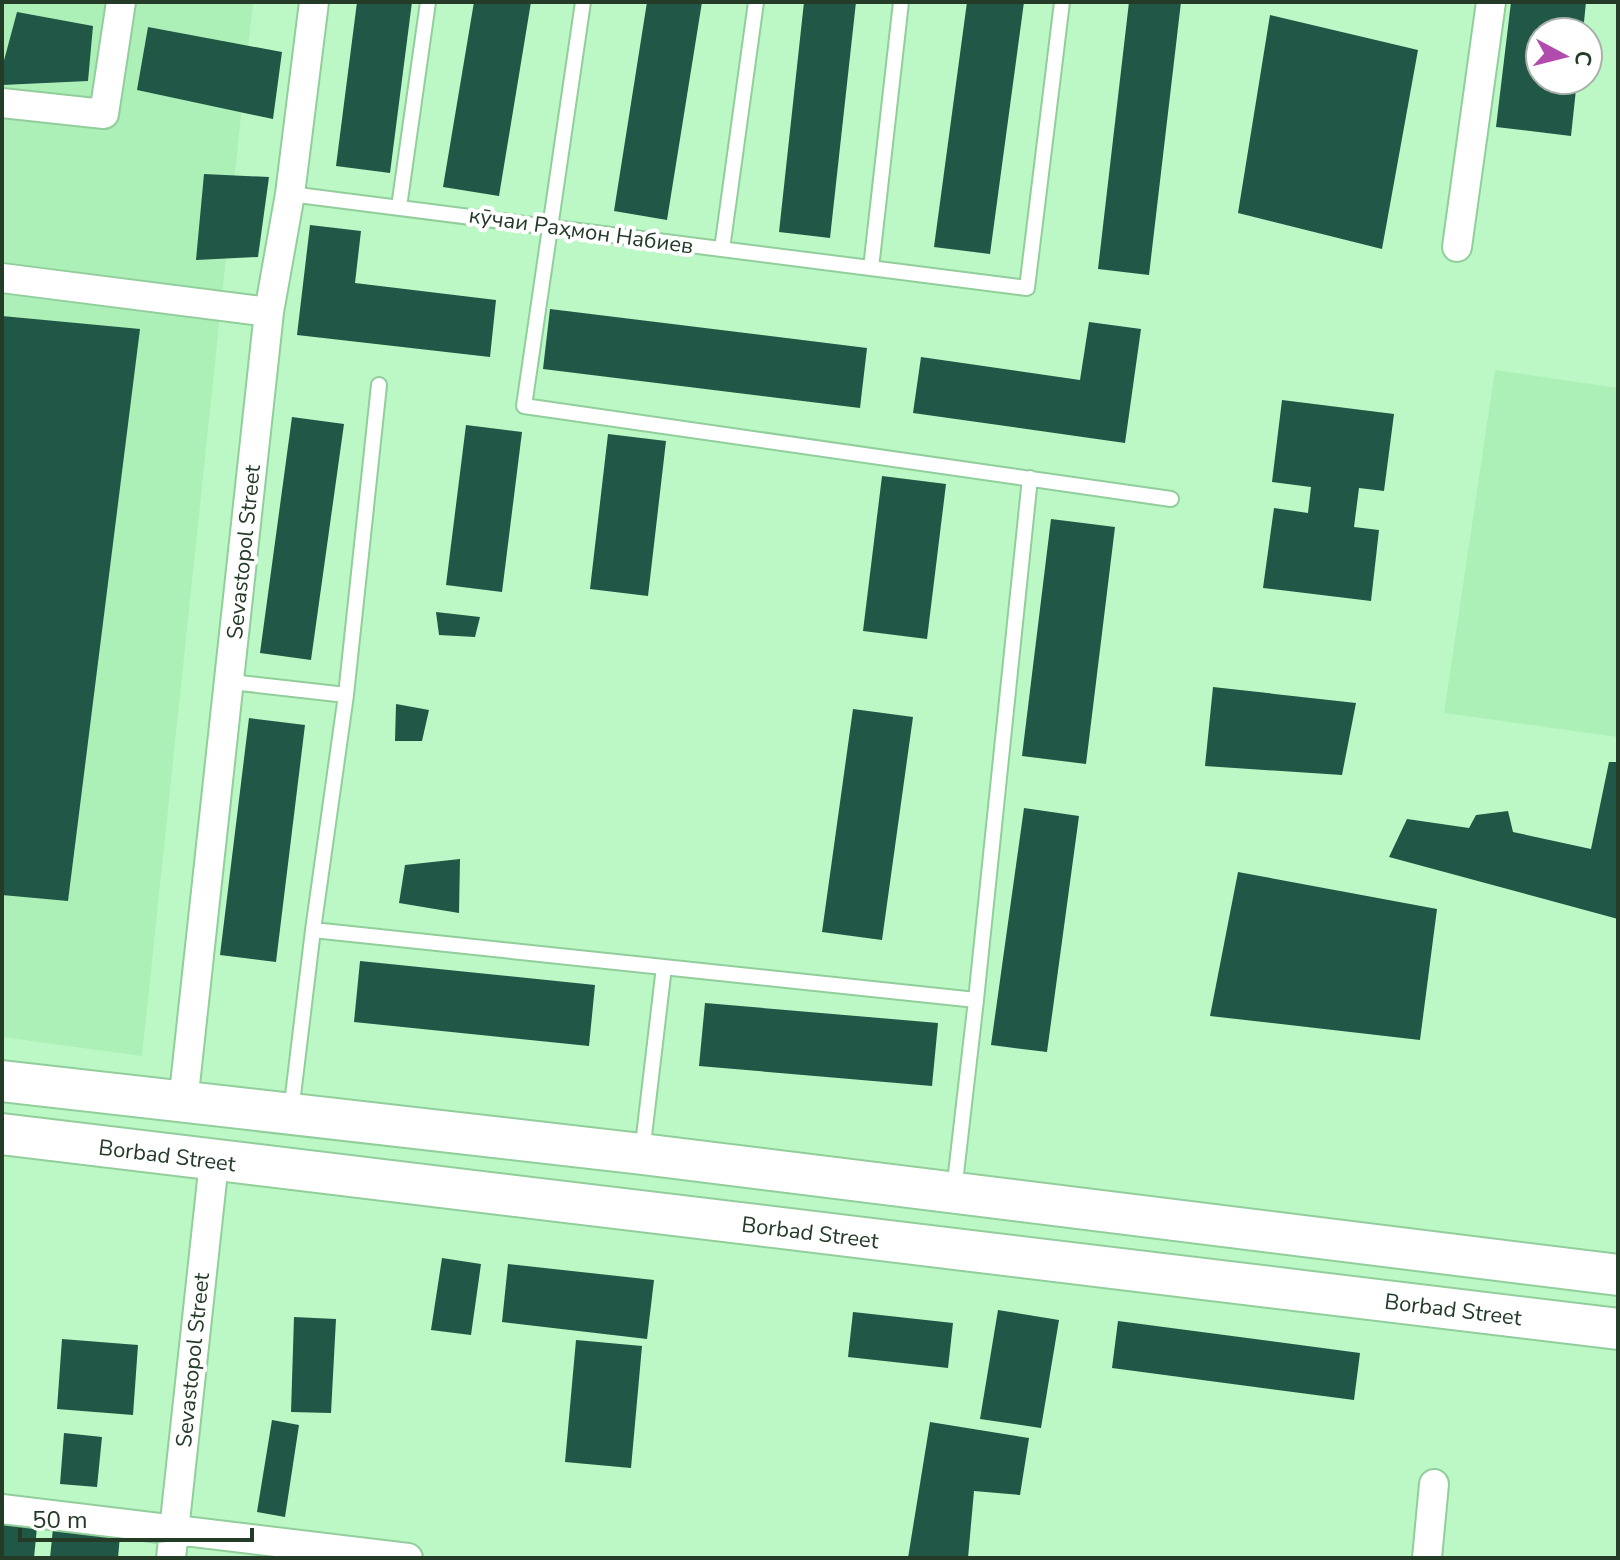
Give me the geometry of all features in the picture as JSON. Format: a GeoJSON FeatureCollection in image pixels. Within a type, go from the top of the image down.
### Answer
{"type":"FeatureCollection","features":[{"type":"Feature","properties":{"kind":"main road"},"geometry":{"type":"LineString","coordinates":[[2,1081],[954,1191],[1618,1275]]}},
{"type":"Feature","properties":{"kind":"main road","name":"Borbad Street"},"geometry":{"type":"LineString","coordinates":[[2,1134],[214,1162],[1618,1329]]}},
{"type":"Feature","properties":{"kind":"street"},"geometry":{"type":"LineString","coordinates":[[2,103],[104,114],[121,2]]}},
{"type":"Feature","properties":{"kind":"street","name":"Sevastopol Street"},"geometry":{"type":"LineString","coordinates":[[183,1103],[269,312],[290,194],[314,2]]}},
{"type":"Feature","properties":{"kind":"street"},"geometry":{"type":"LineString","coordinates":[[1457,247],[1491,2]]}},
{"type":"Feature","properties":{"kind":"street"},"geometry":{"type":"LineString","coordinates":[[2,278],[269,312]]}},
{"type":"Feature","properties":{"kind":"street","name":"Sevastopol Street"},"geometry":{"type":"LineString","coordinates":[[171,1558],[214,1162]]}},
{"type":"Feature","properties":{"kind":"street"},"geometry":{"type":"LineString","coordinates":[[1427,1558],[1434,1484]]}},
{"type":"Feature","properties":{"kind":"street"},"geometry":{"type":"LineString","coordinates":[[2,1509],[408,1558]]}},
{"type":"Feature","properties":{"kind":"lane"},"geometry":{"type":"LineString","coordinates":[[399,207],[428,2]]}},
{"type":"Feature","properties":{"kind":"lane"},"geometry":{"type":"LineString","coordinates":[[583,2],[524,406],[1171,499]]}},
{"type":"Feature","properties":{"kind":"lane"},"geometry":{"type":"LineString","coordinates":[[722,249],[756,2]]}},
{"type":"Feature","properties":{"kind":"lane"},"geometry":{"type":"LineString","coordinates":[[871,268],[901,2]]}},
{"type":"Feature","properties":{"kind":"lane","name":"кӯчаи Раҳмон Набиев"},"geometry":{"type":"LineString","coordinates":[[290,194],[1027,288],[1062,2]]}},
{"type":"Feature","properties":{"kind":"lane"},"geometry":{"type":"LineString","coordinates":[[291,1115],[346,695],[379,385]]}},
{"type":"Feature","properties":{"kind":"lane"},"geometry":{"type":"LineString","coordinates":[[954,1191],[1030,478]]}},
{"type":"Feature","properties":{"kind":"lane"},"geometry":{"type":"LineString","coordinates":[[231,682],[346,695]]}},
{"type":"Feature","properties":{"kind":"lane"},"geometry":{"type":"LineString","coordinates":[[313,930],[976,1000]]}},
{"type":"Feature","properties":{"kind":"lane"},"geometry":{"type":"LineString","coordinates":[[642,1154],[664,967]]}},
{"type":"Feature","properties":{"kind":"shaded area"},"geometry":{"type":"Polygon","coordinates":[[[2,2],[253,2],[142,1056],[2,1037],[2,2]]]}},
{"type":"Feature","properties":{"kind":"shaded area"},"geometry":{"type":"Polygon","coordinates":[[[1495,370],[1618,388],[1618,737],[1444,713],[1495,370]]]}},
{"type":"Feature","properties":{"kind":"building"},"geometry":{"type":"Polygon","coordinates":[[[357,2],[412,2],[390,173],[336,166],[357,2]]]}},
{"type":"Feature","properties":{"kind":"building"},"geometry":{"type":"Polygon","coordinates":[[[474,2],[531,2],[499,196],[443,187],[474,2]]]}},
{"type":"Feature","properties":{"kind":"building"},"geometry":{"type":"Polygon","coordinates":[[[647,2],[702,2],[667,220],[614,211],[647,2]]]}},
{"type":"Feature","properties":{"kind":"building"},"geometry":{"type":"Polygon","coordinates":[[[804,2],[856,2],[830,238],[779,232],[804,2]]]}},
{"type":"Feature","properties":{"kind":"building"},"geometry":{"type":"Polygon","coordinates":[[[967,2],[1024,2],[990,254],[934,247],[967,2]]]}},
{"type":"Feature","properties":{"kind":"building"},"geometry":{"type":"Polygon","coordinates":[[[1129,2],[1181,2],[1149,275],[1098,269],[1129,2]]]}},
{"type":"Feature","properties":{"kind":"building"},"geometry":{"type":"Polygon","coordinates":[[[1511,2],[1586,2],[1585,16],[1524,16],[1524,96],[1575,96],[1571,136],[1496,127],[1511,2]]]}},
{"type":"Feature","properties":{"kind":"building"},"geometry":{"type":"Polygon","coordinates":[[[17,12],[93,26],[88,81],[2,85],[2,68],[17,12]]]}},
{"type":"Feature","properties":{"kind":"building"},"geometry":{"type":"Polygon","coordinates":[[[1270,15],[1418,50],[1382,249],[1238,213],[1270,15]]]}},
{"type":"Feature","properties":{"kind":"building"},"geometry":{"type":"Polygon","coordinates":[[[148,27],[282,52],[273,119],[137,90],[148,27]]]}},
{"type":"Feature","properties":{"kind":"building"},"geometry":{"type":"Polygon","coordinates":[[[204,174],[269,177],[258,257],[196,260],[204,174]]]}},
{"type":"Feature","properties":{"kind":"building"},"geometry":{"type":"Polygon","coordinates":[[[310,225],[361,231],[355,283],[496,300],[490,357],[297,335],[310,225]]]}},
{"type":"Feature","properties":{"kind":"building"},"geometry":{"type":"Polygon","coordinates":[[[550,309],[867,348],[860,408],[543,369],[550,309]]]}},
{"type":"Feature","properties":{"kind":"building"},"geometry":{"type":"Polygon","coordinates":[[[2,316],[140,329],[68,901],[2,895],[2,316]]]}},
{"type":"Feature","properties":{"kind":"building"},"geometry":{"type":"Polygon","coordinates":[[[1089,322],[1141,329],[1125,443],[913,413],[921,357],[1080,380],[1089,322]]]}},
{"type":"Feature","properties":{"kind":"building"},"geometry":{"type":"Polygon","coordinates":[[[1282,400],[1394,414],[1384,491],[1359,488],[1354,527],[1379,530],[1371,601],[1263,588],[1274,508],[1308,513],[1311,487],[1272,482],[1282,400]]]}},
{"type":"Feature","properties":{"kind":"building"},"geometry":{"type":"Polygon","coordinates":[[[292,417],[344,424],[311,660],[260,653],[292,417]]]}},
{"type":"Feature","properties":{"kind":"building"},"geometry":{"type":"Polygon","coordinates":[[[466,425],[522,432],[502,592],[446,585],[466,425]]]}},
{"type":"Feature","properties":{"kind":"building"},"geometry":{"type":"Polygon","coordinates":[[[608,434],[666,441],[648,596],[590,589],[608,434]]]}},
{"type":"Feature","properties":{"kind":"building"},"geometry":{"type":"Polygon","coordinates":[[[882,476],[946,484],[927,639],[863,631],[882,476]]]}},
{"type":"Feature","properties":{"kind":"building"},"geometry":{"type":"Polygon","coordinates":[[[1051,519],[1115,527],[1086,764],[1022,756],[1051,519]]]}},
{"type":"Feature","properties":{"kind":"building"},"geometry":{"type":"Polygon","coordinates":[[[436,612],[480,617],[475,637],[439,635],[436,612]]]}},
{"type":"Feature","properties":{"kind":"building"},"geometry":{"type":"Polygon","coordinates":[[[1213,687],[1356,703],[1342,775],[1205,766],[1213,687]]]}},
{"type":"Feature","properties":{"kind":"building"},"geometry":{"type":"Polygon","coordinates":[[[396,704],[429,710],[422,741],[395,741],[396,704]]]}},
{"type":"Feature","properties":{"kind":"building"},"geometry":{"type":"Polygon","coordinates":[[[853,709],[913,717],[882,940],[822,932],[853,709]]]}},
{"type":"Feature","properties":{"kind":"building"},"geometry":{"type":"Polygon","coordinates":[[[249,718],[305,725],[276,962],[220,955],[249,718]]]}},
{"type":"Feature","properties":{"kind":"building"},"geometry":{"type":"Polygon","coordinates":[[[1609,762],[1618,762],[1618,919],[1389,857],[1407,819],[1469,828],[1476,815],[1508,811],[1513,832],[1591,849],[1609,762]]]}},
{"type":"Feature","properties":{"kind":"building"},"geometry":{"type":"Polygon","coordinates":[[[1024,808],[1079,816],[1047,1052],[991,1045],[1024,808]]]}},
{"type":"Feature","properties":{"kind":"building"},"geometry":{"type":"Polygon","coordinates":[[[460,859],[459,913],[399,903],[405,865],[460,859]]]}},
{"type":"Feature","properties":{"kind":"building"},"geometry":{"type":"Polygon","coordinates":[[[1238,872],[1437,909],[1420,1040],[1210,1016],[1238,872]]]}},
{"type":"Feature","properties":{"kind":"building"},"geometry":{"type":"Polygon","coordinates":[[[360,961],[595,985],[589,1046],[354,1022],[360,961]]]}},
{"type":"Feature","properties":{"kind":"building"},"geometry":{"type":"Polygon","coordinates":[[[705,1003],[938,1023],[932,1086],[699,1066],[705,1003]]]}},
{"type":"Feature","properties":{"kind":"building"},"geometry":{"type":"Polygon","coordinates":[[[442,1258],[481,1264],[471,1335],[431,1330],[442,1258]]]}},
{"type":"Feature","properties":{"kind":"building"},"geometry":{"type":"Polygon","coordinates":[[[508,1264],[654,1280],[647,1339],[502,1322],[508,1264]]]}},
{"type":"Feature","properties":{"kind":"building"},"geometry":{"type":"Polygon","coordinates":[[[998,1310],[1059,1320],[1041,1428],[980,1419],[998,1310]]]}},
{"type":"Feature","properties":{"kind":"building"},"geometry":{"type":"Polygon","coordinates":[[[853,1312],[953,1323],[948,1368],[848,1357],[853,1312]]]}},
{"type":"Feature","properties":{"kind":"building"},"geometry":{"type":"Polygon","coordinates":[[[294,1317],[336,1319],[331,1413],[291,1412],[294,1317]]]}},
{"type":"Feature","properties":{"kind":"building"},"geometry":{"type":"Polygon","coordinates":[[[1118,1321],[1360,1353],[1354,1400],[1112,1368],[1118,1321]]]}},
{"type":"Feature","properties":{"kind":"building"},"geometry":{"type":"Polygon","coordinates":[[[62,1339],[138,1345],[133,1415],[57,1409],[62,1339]]]}},
{"type":"Feature","properties":{"kind":"building"},"geometry":{"type":"Polygon","coordinates":[[[576,1340],[642,1346],[631,1468],[565,1462],[576,1340]]]}},
{"type":"Feature","properties":{"kind":"building"},"geometry":{"type":"Polygon","coordinates":[[[272,1420],[299,1425],[285,1517],[257,1512],[272,1420]]]}},
{"type":"Feature","properties":{"kind":"building"},"geometry":{"type":"Polygon","coordinates":[[[930,1422],[1029,1438],[1020,1495],[974,1491],[968,1558],[908,1558],[930,1422]]]}},
{"type":"Feature","properties":{"kind":"building"},"geometry":{"type":"Polygon","coordinates":[[[64,1433],[102,1437],[97,1487],[60,1484],[64,1433]]]}},
{"type":"Feature","properties":{"kind":"building"},"geometry":{"type":"Polygon","coordinates":[[[2,1524],[37,1527],[34,1558],[2,1558],[2,1524]]]}},
{"type":"Feature","properties":{"kind":"building"},"geometry":{"type":"Polygon","coordinates":[[[53,1528],[120,1535],[118,1558],[50,1558],[53,1528]]]}}]}
